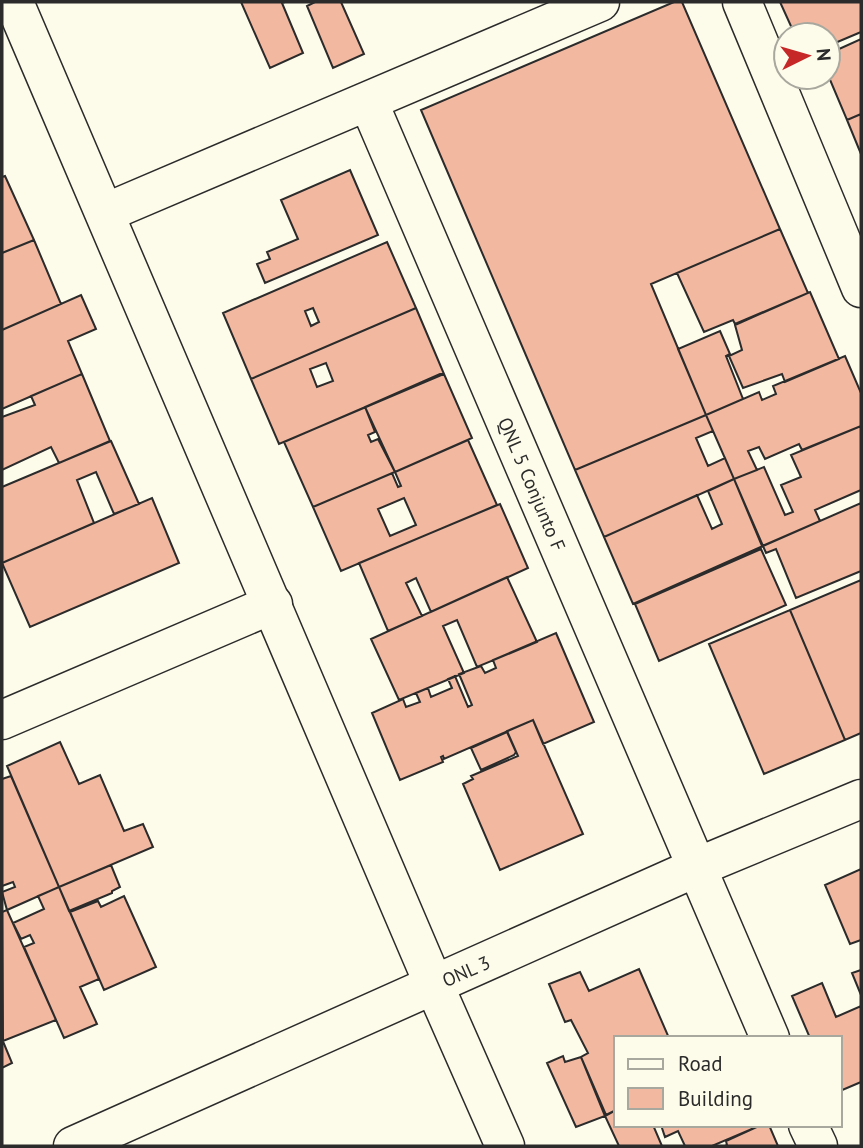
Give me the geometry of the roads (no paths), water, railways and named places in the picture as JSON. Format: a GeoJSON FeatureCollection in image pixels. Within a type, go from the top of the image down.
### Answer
{"type":"FeatureCollection","features":[{"type":"Feature","properties":{"kind":"street"},"geometry":{"type":"LineString","coordinates":[[14,2],[505,1146]]}},
{"type":"Feature","properties":{"kind":"street"},"geometry":{"type":"LineString","coordinates":[[104,213],[600,2]]}},
{"type":"Feature","properties":{"kind":"street"},"geometry":{"type":"LineString","coordinates":[[742,2],[861,288]]}},
{"type":"Feature","properties":{"kind":"street","name":"QNL 5 Conjunto F"},"geometry":{"type":"LineString","coordinates":[[368,101],[769,1036]]}},
{"type":"Feature","properties":{"kind":"street"},"geometry":{"type":"LineString","coordinates":[[4,714],[273,604]]}},
{"type":"Feature","properties":{"kind":"street","name":"ONL 3"},"geometry":{"type":"LineString","coordinates":[[73,1146],[695,868],[861,799]]}},
{"type":"Feature","properties":{"kind":"street"},"geometry":{"type":"LineString","coordinates":[[809,1127],[818,1146]]}}]}
